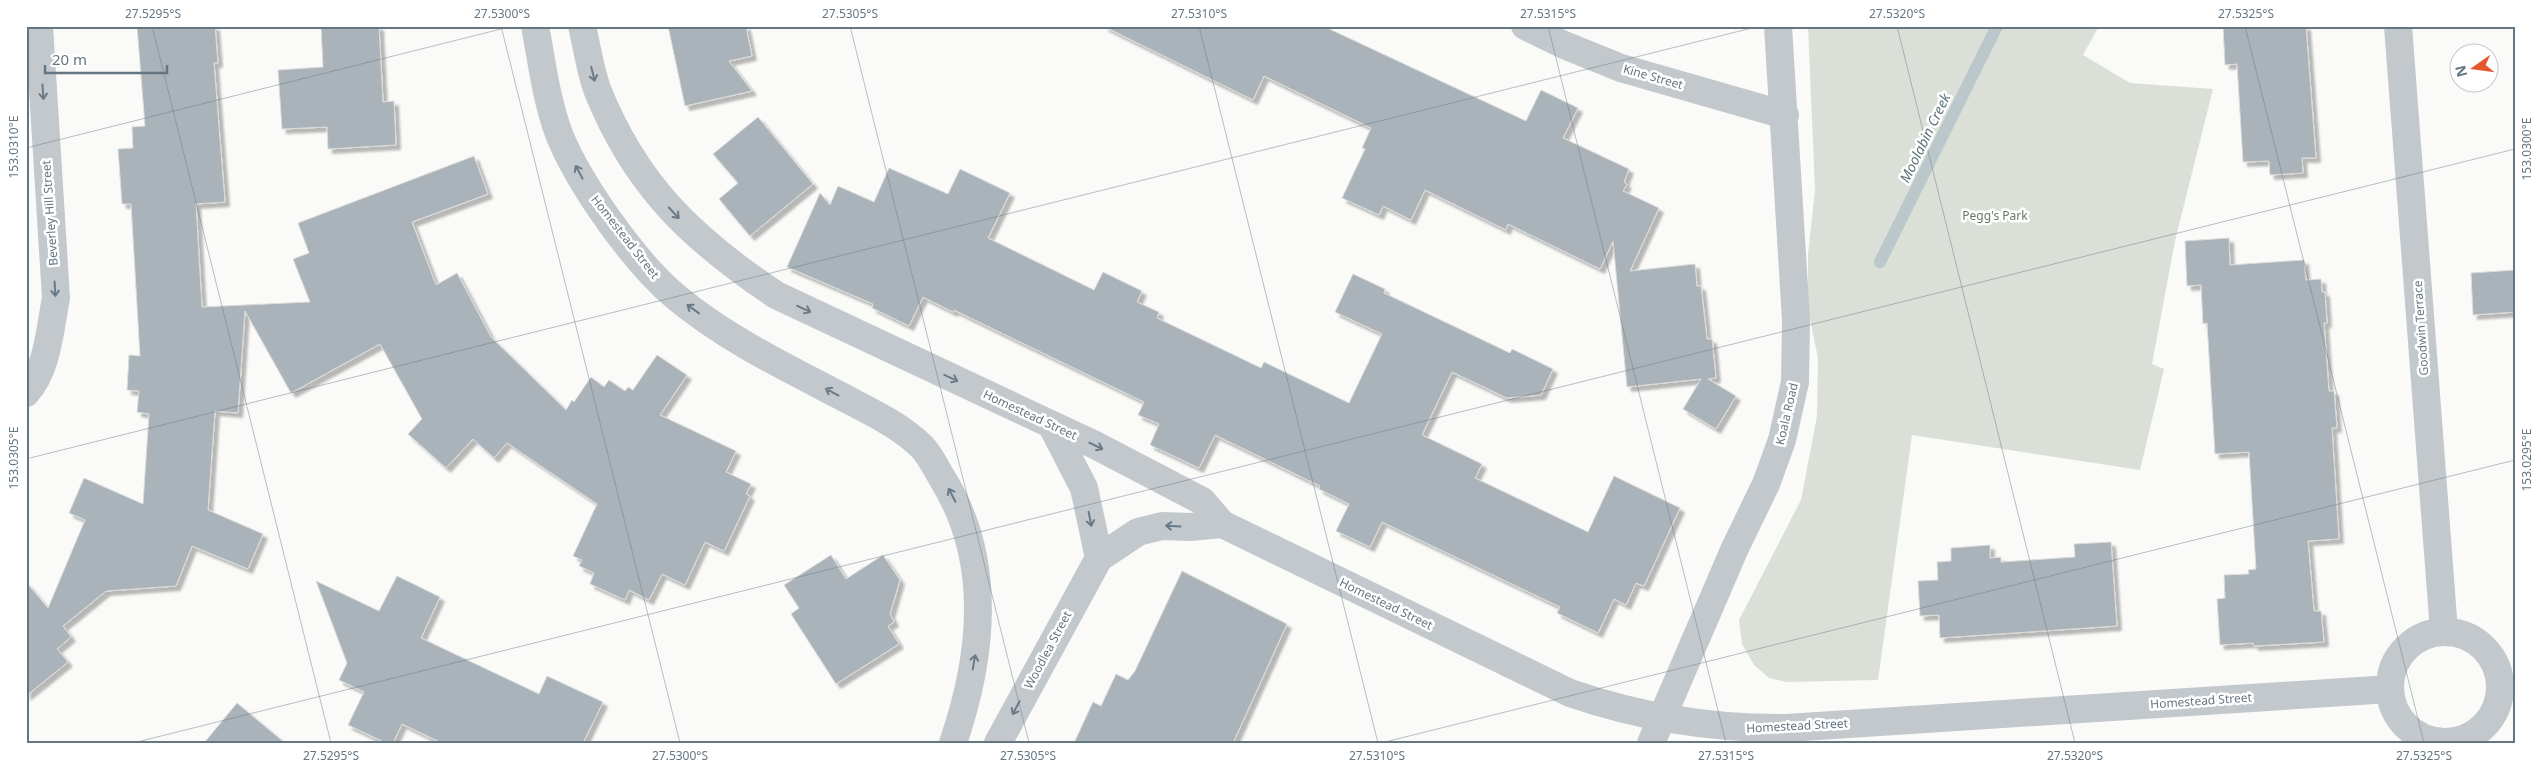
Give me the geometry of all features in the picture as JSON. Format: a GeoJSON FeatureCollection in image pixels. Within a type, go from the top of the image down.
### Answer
{"type":"FeatureCollection","features":[{"type":"Feature","properties":{"kind":"street","name":"Beverley Hill Street"},"geometry":{"type":"LineString","coordinates":[[26,393],[36,383],[49,336],[56,298],[39,26]]}},
{"type":"Feature","properties":{"kind":"street","name":"Homestead Street"},"geometry":{"type":"LineString","coordinates":[[535,26],[548,95],[560,135],[594,200],[640,259],[675,296],[737,341],[882,418],[923,448],[953,496],[970,540],[979,590],[977,648],[967,702],[952,743]]}},
{"type":"Feature","properties":{"kind":"street","name":"Homestead Street"},"geometry":{"type":"LineString","coordinates":[[582,26],[597,88],[626,148],[652,189],[694,234],[730,265],[776,295],[1096,445],[1202,501],[1222,524],[1570,692],[1606,705],[1704,725],[1742,729],[1787,728],[1834,733],[2390,689]]}},
{"type":"Feature","properties":{"kind":"street","name":"Kine Street"},"geometry":{"type":"LineString","coordinates":[[1525,26],[1621,68],[1785,115]]}},
{"type":"Feature","properties":{"kind":"street","name":"Koala Road"},"geometry":{"type":"LineString","coordinates":[[1650,743],[1735,548],[1766,484],[1782,440],[1795,382],[1796,320],[1785,115],[1778,26]]}},
{"type":"Feature","properties":{"kind":"street","name":"Goodwin Terrace"},"geometry":{"type":"LineString","coordinates":[[2398,26],[2444,631]]}},
{"type":"Feature","properties":{"kind":"street"},"geometry":{"type":"LineString","coordinates":[[1052,426],[1084,488],[1098,558]]}},
{"type":"Feature","properties":{"kind":"street","name":"Woodlea Street"},"geometry":{"type":"LineString","coordinates":[[998,743],[1098,558],[1138,532],[1162,526],[1190,527],[1222,524]]}},
{"type":"Feature","properties":{"kind":"street"},"geometry":{"type":"LineString","coordinates":[[2444,631],[2460,633],[2476,641],[2489,652],[2507,682],[2492,716],[2481,729],[2466,738],[2450,742],[2432,741],[2416,734],[2402,722],[2393,706],[2390,689],[2392,671],[2400,655],[2411,643],[2426,634],[2444,631]]}},
{"type":"Feature","properties":{"kind":"green space","name":"Pegg's Park"},"geometry":{"type":"Polygon","coordinates":[[[1808,26],[2099,26],[2083,55],[2130,83],[2213,89],[2175,241],[2152,364],[2164,369],[2140,470],[1912,435],[1878,680],[1787,682],[1769,678],[1754,665],[1742,644],[1739,620],[1801,500],[1817,416],[1818,358],[1808,310],[1808,255],[1815,190],[1808,26]]]}},
{"type":"Feature","properties":{"kind":"building"},"geometry":{"type":"Polygon","coordinates":[[[137,26],[215,26],[218,63],[214,63],[225,202],[196,204],[202,307],[310,302],[293,259],[309,253],[298,223],[474,156],[488,194],[412,222],[436,285],[457,273],[491,337],[566,410],[572,400],[574,402],[591,377],[604,387],[609,380],[625,391],[628,387],[633,390],[657,355],[687,375],[660,415],[736,451],[726,472],[751,484],[746,494],[750,496],[724,551],[705,542],[685,585],[662,574],[649,600],[629,590],[625,600],[590,584],[594,573],[579,566],[582,560],[573,556],[597,504],[507,443],[494,458],[473,439],[446,468],[408,434],[422,419],[380,344],[291,393],[245,311],[238,413],[215,411],[208,510],[263,534],[248,569],[192,546],[176,586],[106,591],[63,626],[71,637],[57,649],[68,662],[26,696],[26,582],[48,608],[85,520],[69,513],[84,478],[143,504],[149,414],[137,412],[139,391],[127,390],[129,355],[140,356],[131,204],[122,204],[118,149],[133,148],[132,127],[145,126],[137,26]]]}},
{"type":"Feature","properties":{"kind":"building"},"geometry":{"type":"Polygon","coordinates":[[[321,26],[379,26],[383,102],[394,101],[396,145],[328,149],[327,127],[282,129],[278,70],[323,67],[321,26]]]}},
{"type":"Feature","properties":{"kind":"building"},"geometry":{"type":"Polygon","coordinates":[[[668,26],[746,26],[752,56],[729,61],[752,91],[685,106],[668,26]]]}},
{"type":"Feature","properties":{"kind":"building"},"geometry":{"type":"Polygon","coordinates":[[[1103,26],[1323,26],[1526,121],[1541,90],[1578,108],[1563,138],[1629,169],[1624,182],[1627,184],[1623,191],[1659,208],[1630,271],[1695,264],[1697,286],[1701,286],[1707,339],[1712,339],[1716,378],[1708,379],[1736,396],[1716,429],[1683,409],[1701,379],[1627,387],[1613,241],[1600,269],[1508,224],[1506,230],[1425,190],[1411,220],[1383,206],[1379,215],[1342,198],[1365,149],[1362,148],[1371,128],[1264,76],[1253,100],[1103,26]]]}},
{"type":"Feature","properties":{"kind":"building"},"geometry":{"type":"Polygon","coordinates":[[[2223,26],[2306,26],[2316,158],[2302,158],[2303,173],[2270,175],[2269,161],[2243,162],[2237,64],[2225,65],[2223,26]]]}},
{"type":"Feature","properties":{"kind":"building"},"geometry":{"type":"Polygon","coordinates":[[[758,117],[813,184],[750,236],[719,199],[738,183],[713,154],[758,117]]]}},
{"type":"Feature","properties":{"kind":"building"},"geometry":{"type":"Polygon","coordinates":[[[889,168],[948,194],[960,169],[1010,193],[988,238],[1094,290],[1103,272],[1142,291],[1137,302],[1159,312],[1157,318],[1261,368],[1264,362],[1349,403],[1382,334],[1335,312],[1353,274],[1385,289],[1384,293],[1510,353],[1512,349],[1553,369],[1541,395],[1507,398],[1452,372],[1422,435],[1482,464],[1475,478],[1588,532],[1614,476],[1680,508],[1644,586],[1636,583],[1626,605],[1614,599],[1598,633],[1557,613],[1560,607],[1382,522],[1370,547],[1336,531],[1349,504],[1319,489],[1320,486],[1215,435],[1199,468],[1150,445],[1159,424],[1138,415],[1144,402],[954,310],[953,312],[923,297],[909,326],[872,308],[873,304],[787,267],[820,193],[830,205],[838,186],[874,202],[889,168]]]}},
{"type":"Feature","properties":{"kind":"building"},"geometry":{"type":"Polygon","coordinates":[[[2229,238],[2230,265],[2304,260],[2306,280],[2321,279],[2322,292],[2325,292],[2327,323],[2324,323],[2329,391],[2334,391],[2337,428],[2332,428],[2339,539],[2308,541],[2314,611],[2321,611],[2324,642],[2254,646],[2253,643],[2220,645],[2217,599],[2225,598],[2224,575],[2249,574],[2248,570],[2256,569],[2249,452],[2215,454],[2207,323],[2203,324],[2201,285],[2187,286],[2185,241],[2229,238]]]}},
{"type":"Feature","properties":{"kind":"building"},"geometry":{"type":"Polygon","coordinates":[[[2515,270],[2515,312],[2473,315],[2471,273],[2515,270]]]}},
{"type":"Feature","properties":{"kind":"building"},"geometry":{"type":"Polygon","coordinates":[[[2111,542],[2117,626],[1940,638],[1939,615],[1920,616],[1918,581],[1938,580],[1937,562],[1951,561],[1951,548],[1990,545],[1990,558],[2001,557],[2001,562],[2075,557],[2074,544],[2111,542]]]}},
{"type":"Feature","properties":{"kind":"building"},"geometry":{"type":"Polygon","coordinates":[[[831,555],[846,579],[883,555],[900,580],[890,614],[894,622],[888,626],[899,644],[836,684],[791,614],[799,608],[784,585],[831,555]]]}},
{"type":"Feature","properties":{"kind":"building"},"geometry":{"type":"Polygon","coordinates":[[[1182,571],[1287,624],[1233,743],[1074,743],[1093,702],[1101,706],[1116,674],[1128,680],[1135,671],[1182,571]]]}},
{"type":"Feature","properties":{"kind":"building"},"geometry":{"type":"Polygon","coordinates":[[[397,576],[440,597],[421,638],[539,694],[547,676],[603,702],[583,743],[442,743],[402,724],[393,743],[386,743],[348,725],[364,692],[339,680],[347,663],[316,581],[379,611],[397,576]]]}},
{"type":"Feature","properties":{"kind":"building"},"geometry":{"type":"Polygon","coordinates":[[[237,703],[285,743],[204,743],[237,703]]]}},
{"type":"Feature","properties":{"kind":"waterway","name":"Moolabin Creek"},"geometry":{"type":"LineString","coordinates":[[1880,262],[1997,26]]}}]}
